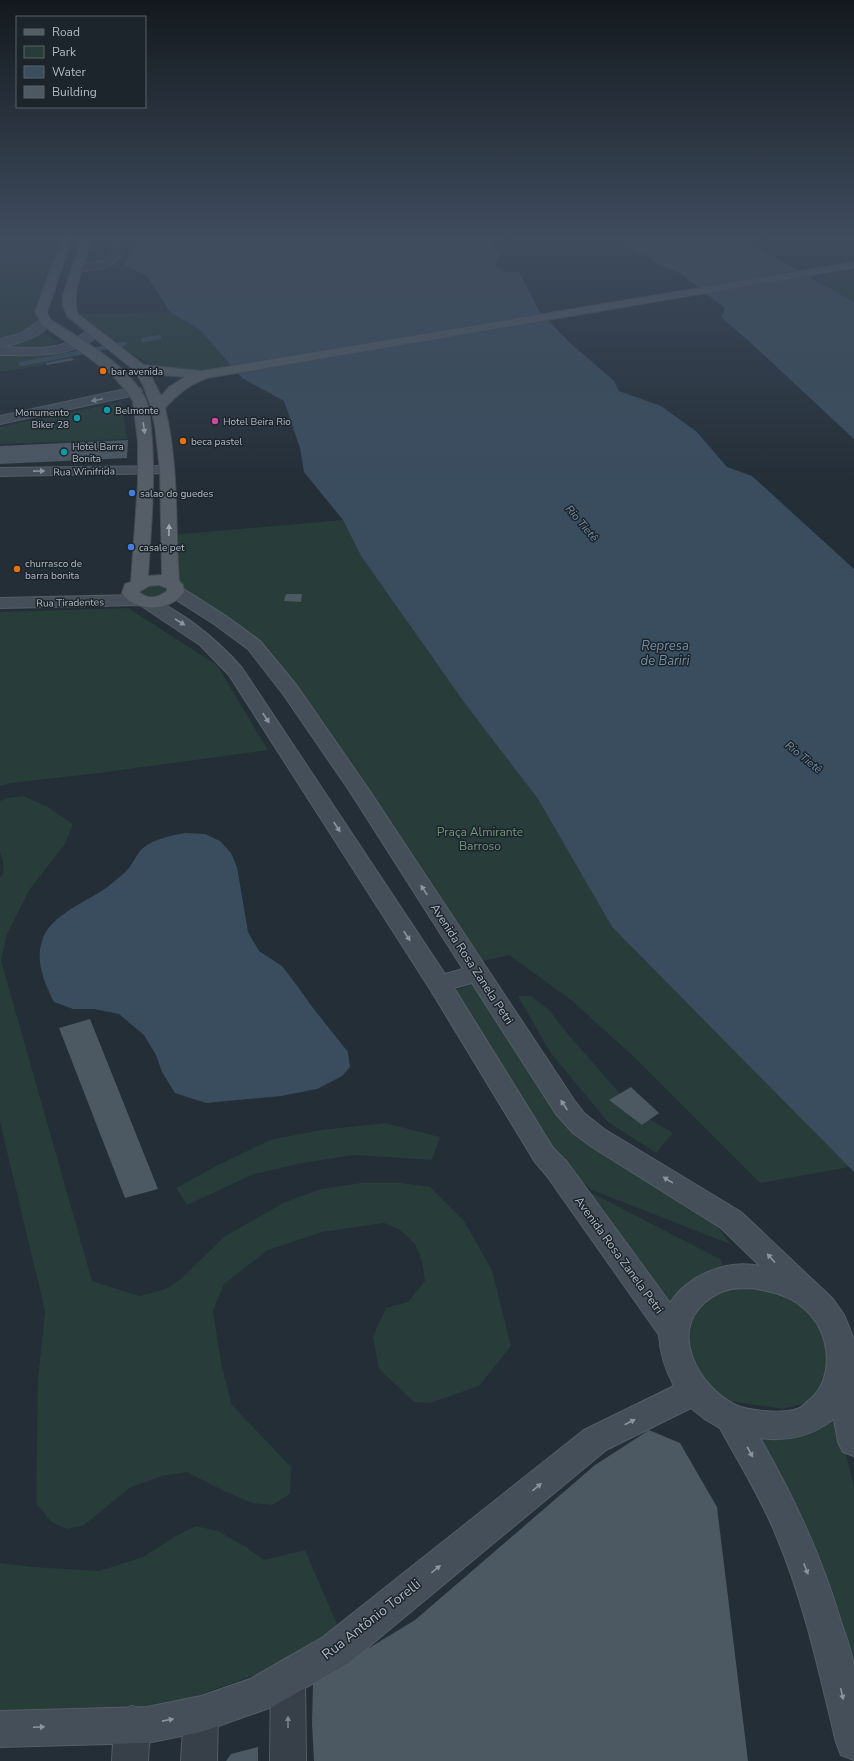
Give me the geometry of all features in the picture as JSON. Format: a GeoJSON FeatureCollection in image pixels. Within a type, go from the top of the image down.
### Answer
{"type":"FeatureCollection","features":[{"type":"Feature","properties":{"kind":"main road"},"geometry":{"type":"LineString","coordinates":[[0,343],[20,339],[35,331],[43,320]]}},
{"type":"Feature","properties":{"kind":"main road"},"geometry":{"type":"LineString","coordinates":[[46,320],[115,371],[134,391],[139,400],[146,444],[147,470],[139,593]]}},
{"type":"Feature","properties":{"kind":"main road"},"geometry":{"type":"LineString","coordinates":[[73,320],[94,332],[140,369],[150,385],[158,408],[167,470],[169,491],[168,535],[173,587]]}},
{"type":"Feature","properties":{"kind":"main road"},"geometry":{"type":"LineString","coordinates":[[140,369],[167,373],[204,375],[524,320]]}},
{"type":"Feature","properties":{"kind":"main road"},"geometry":{"type":"LineString","coordinates":[[86,349],[86,340],[94,332]]}},
{"type":"Feature","properties":{"kind":"main road"},"geometry":{"type":"LineString","coordinates":[[0,351],[86,349]]}},
{"type":"Feature","properties":{"kind":"main road"},"geometry":{"type":"LineString","coordinates":[[158,408],[174,390],[185,382],[204,375]]}},
{"type":"Feature","properties":{"kind":"main road"},"geometry":{"type":"LineString","coordinates":[[0,420],[134,391]]}},
{"type":"Feature","properties":{"kind":"main road","name":"Rua Winifrida"},"geometry":{"type":"LineString","coordinates":[[0,472],[167,470]]}},
{"type":"Feature","properties":{"kind":"main road"},"geometry":{"type":"LineString","coordinates":[[139,593],[159,580],[173,587]]}},
{"type":"Feature","properties":{"kind":"main road","name":"Avenida Rosa Zanela Petri"},"geometry":{"type":"LineString","coordinates":[[173,587],[240,634],[254,645],[269,662],[359,790],[565,1107],[580,1126],[598,1139],[617,1149],[731,1220],[830,1315],[849,1343]]}},
{"type":"Feature","properties":{"kind":"main road","name":"Rua Tiradentes"},"geometry":{"type":"LineString","coordinates":[[0,591],[139,593]]}},
{"type":"Feature","properties":{"kind":"main road","name":"Avenida Rosa Zanela Petri"},"geometry":{"type":"LineString","coordinates":[[139,593],[210,644],[224,656],[232,667],[439,984],[544,1155],[557,1169],[673,1331]]}},
{"type":"Feature","properties":{"kind":"main road","name":"Rua Tiradentes"},"geometry":{"type":"LineString","coordinates":[[0,603],[139,593]]}},
{"type":"Feature","properties":{"kind":"main road"},"geometry":{"type":"LineString","coordinates":[[439,984],[479,973]]}},
{"type":"Feature","properties":{"kind":"main road"},"geometry":{"type":"LineString","coordinates":[[809,1295],[781,1282],[752,1276],[723,1278],[698,1289],[681,1307],[673,1331],[672,1343],[679,1367],[694,1391],[712,1407],[731,1418],[755,1424],[783,1426],[809,1419],[830,1406],[843,1388],[849,1364],[849,1343]]}},
{"type":"Feature","properties":{"kind":"main road"},"geometry":{"type":"LineString","coordinates":[[843,1388],[854,1442]]}},
{"type":"Feature","properties":{"kind":"main road","name":"Rua Antônio Torelli"},"geometry":{"type":"LineString","coordinates":[[0,1729],[132,1724],[147,1725],[201,1714],[259,1694],[336,1650],[595,1440],[694,1391]]}},
{"type":"Feature","properties":{"kind":"main road"},"geometry":{"type":"LineString","coordinates":[[731,1418],[766,1481],[794,1538],[831,1644],[854,1742]]}},
{"type":"Feature","properties":{"kind":"street"},"geometry":{"type":"LineString","coordinates":[[288,1678],[288,1761]]}},
{"type":"Feature","properties":{"kind":"street"},"geometry":{"type":"LineString","coordinates":[[199,1761],[201,1714]]}},
{"type":"Feature","properties":{"kind":"street"},"geometry":{"type":"LineString","coordinates":[[130,1761],[132,1724]]}},
{"type":"Feature","properties":{"kind":"green space"},"geometry":{"type":"Polygon","coordinates":[[[0,320],[38,320],[34,327],[21,336],[0,339],[0,320]]]}},
{"type":"Feature","properties":{"kind":"green space"},"geometry":{"type":"Polygon","coordinates":[[[88,320],[184,320],[200,330],[234,369],[200,372],[167,370],[145,361],[122,346],[88,320]]]}},
{"type":"Feature","properties":{"kind":"green space"},"geometry":{"type":"Polygon","coordinates":[[[40,329],[58,343],[44,345],[0,346],[0,344],[40,329]]]}},
{"type":"Feature","properties":{"kind":"green space"},"geometry":{"type":"Polygon","coordinates":[[[65,353],[73,361],[0,372],[0,355],[65,353]]]}},
{"type":"Feature","properties":{"kind":"green space"},"geometry":{"type":"Polygon","coordinates":[[[121,402],[127,439],[0,444],[0,427],[121,402]]]}},
{"type":"Feature","properties":{"kind":"green space","name":"Praça Almirante Barroso"},"geometry":{"type":"Polygon","coordinates":[[[343,520],[361,556],[466,705],[538,799],[612,927],[850,1167],[760,1183],[633,1056],[571,1000],[509,955],[479,962],[277,666],[177,586],[170,535],[343,520]]]}},
{"type":"Feature","properties":{"kind":"green space"},"geometry":{"type":"Polygon","coordinates":[[[140,583],[172,586],[164,597],[138,597],[140,583]]]}},
{"type":"Feature","properties":{"kind":"green space"},"geometry":{"type":"Polygon","coordinates":[[[128,608],[217,665],[268,750],[99,773],[12,783],[0,786],[0,612],[128,608]]]}},
{"type":"Feature","properties":{"kind":"green space"},"geometry":{"type":"Polygon","coordinates":[[[23,796],[46,806],[73,824],[65,844],[30,889],[7,934],[1,960],[92,1281],[139,1296],[166,1289],[182,1278],[224,1237],[283,1203],[321,1189],[361,1183],[402,1183],[430,1187],[464,1221],[492,1270],[511,1346],[479,1386],[430,1403],[414,1402],[379,1369],[373,1336],[386,1308],[408,1302],[425,1281],[422,1261],[415,1244],[400,1230],[384,1223],[322,1232],[268,1250],[224,1284],[213,1311],[222,1368],[232,1405],[291,1467],[290,1494],[272,1505],[252,1503],[226,1492],[187,1472],[162,1476],[131,1487],[84,1525],[67,1529],[51,1522],[36,1503],[38,1379],[45,1311],[0,1122],[0,878],[3,874],[3,861],[0,852],[0,801],[8,798],[23,796]]]}},
{"type":"Feature","properties":{"kind":"green space"},"geometry":{"type":"Polygon","coordinates":[[[478,983],[557,1108],[711,1217],[730,1244],[592,1190],[558,1160],[450,992],[478,983]]]}},
{"type":"Feature","properties":{"kind":"green space"},"geometry":{"type":"Polygon","coordinates":[[[518,996],[531,996],[549,1010],[634,1110],[673,1133],[656,1153],[608,1122],[550,1052],[518,996]]]}},
{"type":"Feature","properties":{"kind":"green space"},"geometry":{"type":"Polygon","coordinates":[[[385,1123],[440,1137],[432,1160],[353,1155],[303,1163],[254,1174],[187,1205],[176,1188],[216,1166],[270,1140],[321,1130],[385,1123]]]}},
{"type":"Feature","properties":{"kind":"green space"},"geometry":{"type":"Polygon","coordinates":[[[569,1177],[592,1193],[722,1260],[721,1279],[667,1311],[569,1177]]]}},
{"type":"Feature","properties":{"kind":"green space"},"geometry":{"type":"Polygon","coordinates":[[[722,1285],[771,1287],[803,1302],[833,1329],[822,1399],[783,1409],[730,1401],[703,1388],[688,1352],[684,1329],[700,1299],[722,1285]]]}},
{"type":"Feature","properties":{"kind":"green space"},"geometry":{"type":"Polygon","coordinates":[[[837,1416],[854,1487],[854,1693],[751,1435],[768,1439],[778,1439],[837,1416]]]}},
{"type":"Feature","properties":{"kind":"green space"},"geometry":{"type":"Polygon","coordinates":[[[196,1526],[218,1531],[246,1547],[264,1560],[305,1550],[339,1629],[277,1667],[169,1706],[130,1713],[0,1713],[0,1563],[33,1567],[99,1571],[143,1557],[176,1536],[196,1526]]]}},
{"type":"Feature","properties":{"kind":"water","name":"Represa de Bariri"},"geometry":{"type":"Polygon","coordinates":[[[184,320],[548,320],[569,342],[614,381],[619,391],[661,406],[697,432],[727,467],[752,476],[854,569],[854,1172],[612,927],[538,799],[466,705],[361,556],[343,520],[304,472],[300,448],[284,401],[242,378],[200,330],[184,320]]]}},
{"type":"Feature","properties":{"kind":"water"},"geometry":{"type":"Polygon","coordinates":[[[725,320],[854,320],[854,439],[725,320]]]}},
{"type":"Feature","properties":{"kind":"water"},"geometry":{"type":"Polygon","coordinates":[[[185,833],[205,834],[220,841],[231,853],[237,867],[248,932],[259,951],[282,966],[348,1052],[350,1067],[342,1076],[317,1089],[281,1096],[206,1103],[175,1093],[162,1072],[156,1055],[144,1035],[119,1014],[94,1009],[73,1009],[54,1002],[47,988],[40,965],[40,949],[46,931],[62,915],[103,890],[123,874],[143,848],[169,836],[185,833]]]}},
{"type":"Feature","properties":{"kind":"building"},"geometry":{"type":"Polygon","coordinates":[[[72,358],[74,360],[47,365],[46,363],[72,358]]]}},
{"type":"Feature","properties":{"kind":"building","name":"Hotel Barra Bonita"},"geometry":{"type":"Polygon","coordinates":[[[128,440],[127,458],[0,464],[0,446],[128,440]]]}},
{"type":"Feature","properties":{"kind":"building"},"geometry":{"type":"Polygon","coordinates":[[[286,594],[302,594],[301,602],[284,601],[286,594]]]}},
{"type":"Feature","properties":{"kind":"building"},"geometry":{"type":"Polygon","coordinates":[[[90,1019],[158,1189],[125,1198],[59,1028],[90,1019]]]}},
{"type":"Feature","properties":{"kind":"building"},"geometry":{"type":"Polygon","coordinates":[[[631,1087],[659,1113],[642,1125],[609,1100],[631,1087]]]}},
{"type":"Feature","properties":{"kind":"building"},"geometry":{"type":"Polygon","coordinates":[[[649,1430],[680,1443],[717,1507],[748,1761],[314,1761],[312,1724],[313,1682],[415,1620],[595,1465],[649,1430]]]}},
{"type":"Feature","properties":{"kind":"building"},"geometry":{"type":"Polygon","coordinates":[[[258,1747],[258,1761],[226,1761],[231,1754],[258,1747]]]}},
{"type":"Feature","properties":{"kind":"waterway"},"geometry":{"type":"LineString","coordinates":[[143,340],[159,337]]}},
{"type":"Feature","properties":{"kind":"waterway"},"geometry":{"type":"LineString","coordinates":[[21,364],[124,344]]}},
{"type":"Feature","properties":{"kind":"place","name":"bar avenida"},"geometry":{"type":"Point","coordinates":[103,371]}},
{"type":"Feature","properties":{"kind":"place","name":"Belmonte"},"geometry":{"type":"Point","coordinates":[107,410]}},
{"type":"Feature","properties":{"kind":"place","name":"Monumento Biker 28"},"geometry":{"type":"Point","coordinates":[77,418]}},
{"type":"Feature","properties":{"kind":"place","name":"Hotel Beira Rio"},"geometry":{"type":"Point","coordinates":[215,421]}},
{"type":"Feature","properties":{"kind":"place","name":"beca pastel"},"geometry":{"type":"Point","coordinates":[183,441]}},
{"type":"Feature","properties":{"kind":"place","name":"Hotel Barra Bonita"},"geometry":{"type":"Point","coordinates":[64,452]}},
{"type":"Feature","properties":{"kind":"place","name":"salao do guedes"},"geometry":{"type":"Point","coordinates":[132,493]}},
{"type":"Feature","properties":{"kind":"place","name":"casale pet"},"geometry":{"type":"Point","coordinates":[131,547]}},
{"type":"Feature","properties":{"kind":"place","name":"churrasco de barra bonita"},"geometry":{"type":"Point","coordinates":[17,569]}},
{"type":"Feature","properties":{"kind":"water label","name":"Rio Tietê"},"geometry":{"type":"Point","coordinates":[582,523]}},
{"type":"Feature","properties":{"kind":"water label","name":"Rio Tietê"},"geometry":{"type":"Point","coordinates":[804,757]}}]}
